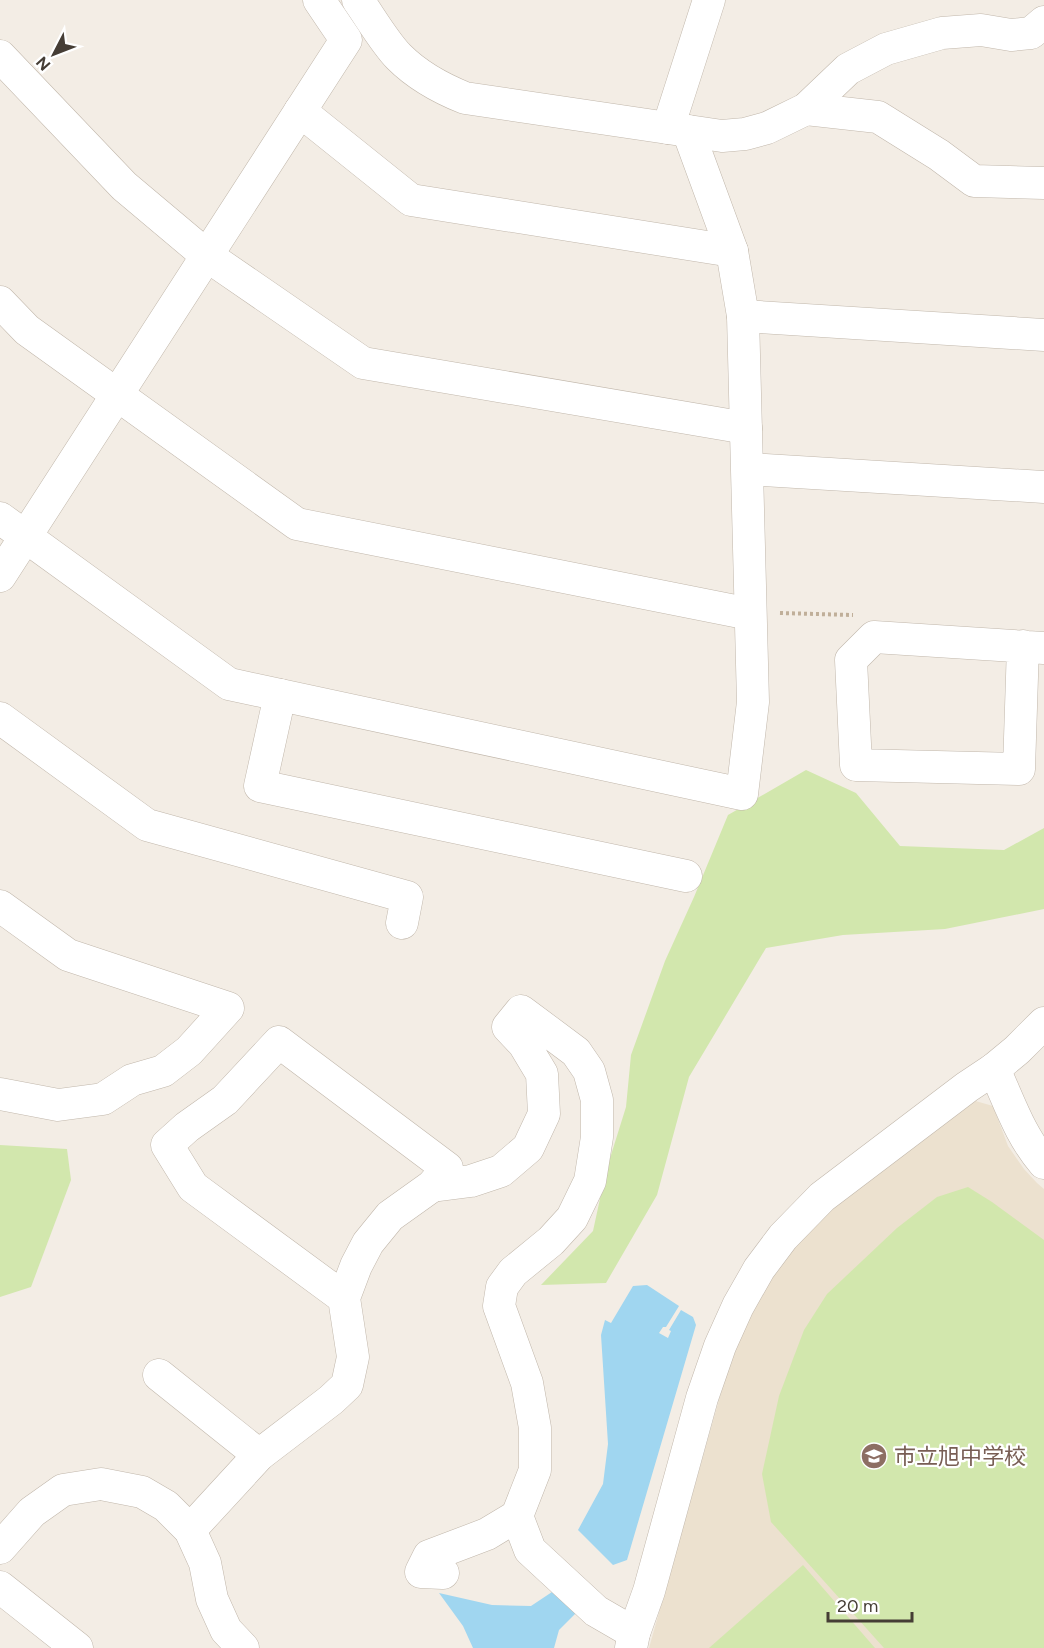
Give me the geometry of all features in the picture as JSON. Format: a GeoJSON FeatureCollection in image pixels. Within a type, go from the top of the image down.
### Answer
{"type":"FeatureCollection","features":[{"type":"Feature","properties":{"kind":"street"},"geometry":{"type":"LineString","coordinates":[[0,576],[346,40],[319,0]]}},
{"type":"Feature","properties":{"kind":"street"},"geometry":{"type":"LineString","coordinates":[[358,0],[397,55],[420,75],[445,90],[465,98],[722,136],[745,134],[767,128],[806,110],[848,69],[886,49],[942,33],[981,30],[1011,35],[1031,33],[1044,22]]}},
{"type":"Feature","properties":{"kind":"street"},"geometry":{"type":"LineString","coordinates":[[0,518],[229,684],[742,794],[753,702],[744,316],[732,251],[678,129],[709,0]]}},
{"type":"Feature","properties":{"kind":"street"},"geometry":{"type":"LineString","coordinates":[[0,56],[124,186],[206,255],[363,363],[746,428]]}},
{"type":"Feature","properties":{"kind":"street"},"geometry":{"type":"LineString","coordinates":[[806,110],[878,117],[939,155],[974,181],[1044,183]]}},
{"type":"Feature","properties":{"kind":"street"},"geometry":{"type":"LineString","coordinates":[[300,111],[411,200],[732,251]]}},
{"type":"Feature","properties":{"kind":"street"},"geometry":{"type":"LineString","coordinates":[[0,302],[27,330],[297,524],[750,614]]}},
{"type":"Feature","properties":{"kind":"street"},"geometry":{"type":"LineString","coordinates":[[744,316],[1044,335]]}},
{"type":"Feature","properties":{"kind":"street"},"geometry":{"type":"LineString","coordinates":[[748,469],[1044,487]]}},
{"type":"Feature","properties":{"kind":"street"},"geometry":{"type":"LineString","coordinates":[[874,637],[1033,647],[1019,769],[856,765],[851,660],[874,637]]}},
{"type":"Feature","properties":{"kind":"street"},"geometry":{"type":"LineString","coordinates":[[280,695],[260,786],[686,876]]}},
{"type":"Feature","properties":{"kind":"street"},"geometry":{"type":"LineString","coordinates":[[0,718],[147,825],[407,897],[402,923]]}},
{"type":"Feature","properties":{"kind":"street"},"geometry":{"type":"LineString","coordinates":[[0,906],[68,955],[228,1008],[189,1051],[163,1071],[132,1080],[103,1099],[58,1105],[0,1094]]}},
{"type":"Feature","properties":{"kind":"street"},"geometry":{"type":"LineString","coordinates":[[432,1186],[471,1181],[501,1171],[528,1148],[544,1114],[542,1074],[524,1044],[508,1027],[521,1011],[576,1052],[589,1071],[597,1100],[597,1137],[590,1181],[572,1218],[551,1241],[513,1272],[502,1287],[499,1306],[527,1383],[535,1428],[535,1470],[517,1516],[487,1534],[429,1556],[421,1572],[443,1573]]}},
{"type":"Feature","properties":{"kind":"street"},"geometry":{"type":"LineString","coordinates":[[517,1516],[530,1550],[596,1611],[632,1640],[649,1591],[702,1398],[720,1346],[738,1306],[759,1269],[783,1237],[822,1197],[994,1069],[1044,1023]]}},
{"type":"Feature","properties":{"kind":"street"},"geometry":{"type":"LineString","coordinates":[[190,1530],[259,1455],[331,1400],[347,1384],[353,1357],[344,1298],[356,1266],[368,1243],[390,1216],[432,1186],[447,1168],[279,1042],[225,1100],[187,1127],[167,1145],[193,1187],[344,1298]]}},
{"type":"Feature","properties":{"kind":"street"},"geometry":{"type":"LineString","coordinates":[[994,1069],[1025,1136],[1044,1163]]}},
{"type":"Feature","properties":{"kind":"street"},"geometry":{"type":"LineString","coordinates":[[159,1375],[259,1455]]}},
{"type":"Feature","properties":{"kind":"street"},"geometry":{"type":"LineString","coordinates":[[0,1548],[32,1512],[63,1490],[101,1484],[142,1492],[166,1506],[190,1530],[205,1563],[212,1599],[226,1629],[243,1648]]}},
{"type":"Feature","properties":{"kind":"street"},"geometry":{"type":"LineString","coordinates":[[0,1587],[77,1648]]}},
{"type":"Feature","properties":{"kind":"path"},"geometry":{"type":"LineString","coordinates":[[750,614],[853,615],[865,623],[874,637]]}},
{"type":"Feature","properties":{"kind":"shaded area","name":"市立旭中学校"},"geometry":{"type":"Polygon","coordinates":[[[972,1100],[993,1106],[1008,1146],[1024,1169],[1044,1189],[1044,1648],[649,1648],[731,1357],[741,1329],[779,1264],[816,1222],[972,1100]]]}},
{"type":"Feature","properties":{"kind":"green space"},"geometry":{"type":"Polygon","coordinates":[[[806,770],[856,793],[900,846],[1004,850],[1044,828],[1044,909],[945,929],[843,935],[766,948],[689,1077],[657,1195],[606,1283],[541,1285],[593,1231],[606,1171],[626,1107],[631,1055],[665,961],[728,815],[806,770]]]}},
{"type":"Feature","properties":{"kind":"green space"},"geometry":{"type":"Polygon","coordinates":[[[0,1145],[67,1149],[71,1180],[31,1287],[0,1297],[0,1145]]]}},
{"type":"Feature","properties":{"kind":"green space","name":"市立旭中学校"},"geometry":{"type":"Polygon","coordinates":[[[968,1187],[1044,1240],[1044,1648],[884,1648],[771,1522],[762,1474],[779,1396],[804,1330],[827,1294],[897,1228],[937,1197],[968,1187]]]}},
{"type":"Feature","properties":{"kind":"green space"},"geometry":{"type":"Polygon","coordinates":[[[803,1565],[875,1648],[709,1648],[803,1565]]]}},
{"type":"Feature","properties":{"kind":"water"},"geometry":{"type":"Polygon","coordinates":[[[647,1285],[679,1306],[666,1327],[663,1327],[659,1333],[668,1338],[671,1331],[669,1330],[681,1310],[693,1317],[696,1325],[627,1560],[613,1565],[578,1530],[603,1484],[608,1444],[601,1335],[605,1320],[611,1323],[633,1286],[647,1285]]]}},
{"type":"Feature","properties":{"kind":"water"},"geometry":{"type":"Polygon","coordinates":[[[558,1588],[578,1611],[559,1630],[554,1648],[473,1648],[463,1626],[439,1593],[492,1605],[531,1606],[558,1588]]]}},
{"type":"Feature","properties":{"kind":"place","name":"市立旭中学校"},"geometry":{"type":"Point","coordinates":[874,1456]}}]}
